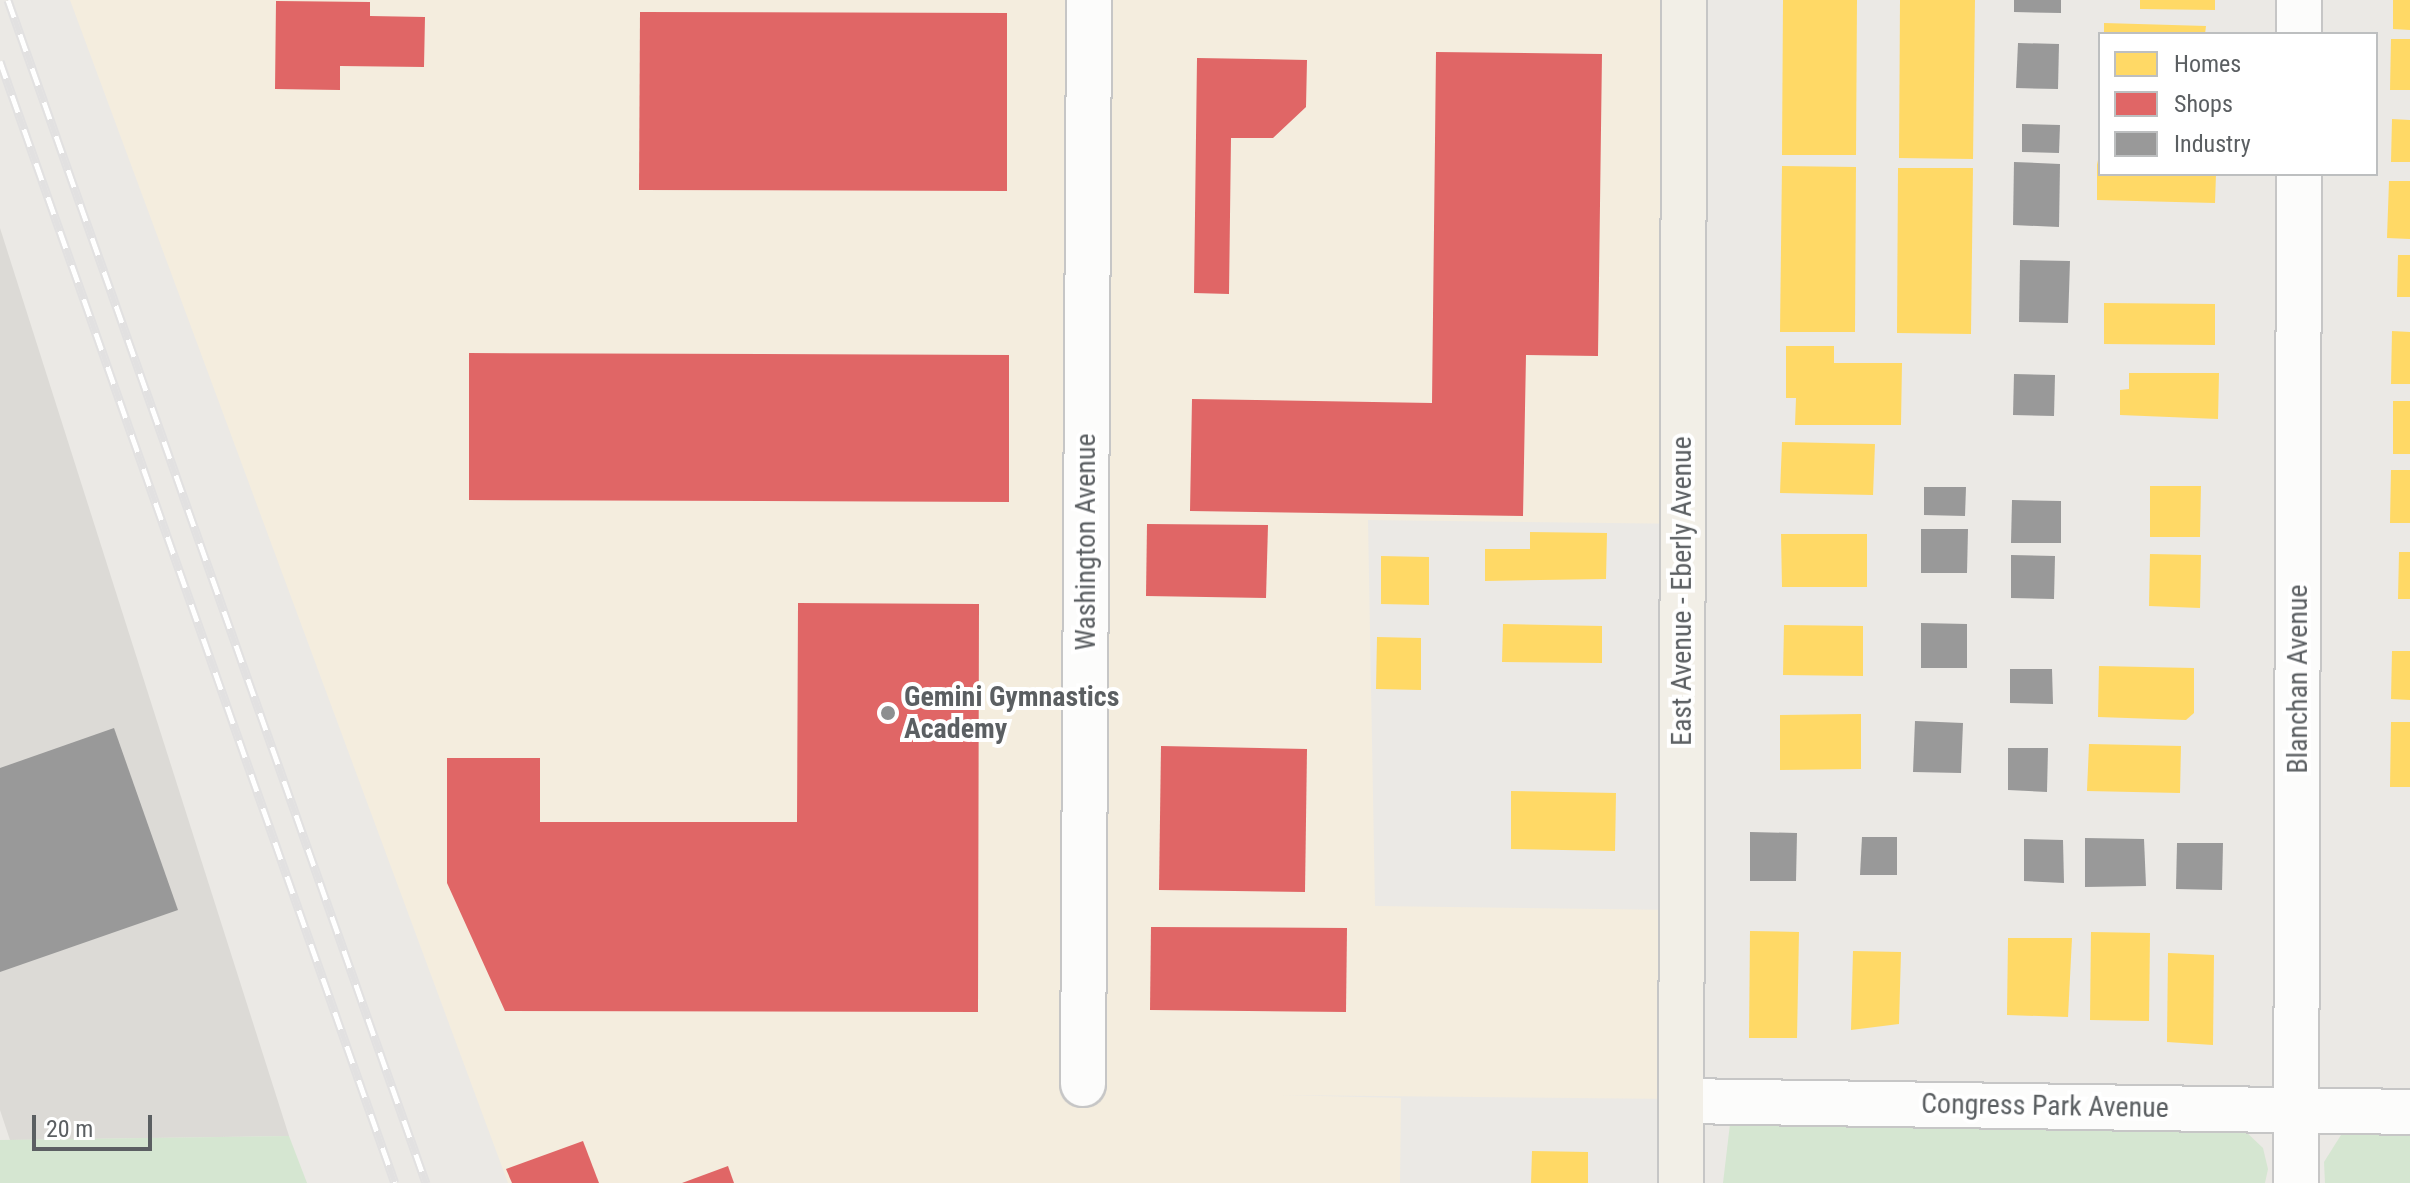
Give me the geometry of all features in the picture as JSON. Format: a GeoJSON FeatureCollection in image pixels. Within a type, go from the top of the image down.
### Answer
{"type":"FeatureCollection","features":[{"type":"Feature","properties":{"kind":"main road","name":"East Avenue - Eberly Avenue"},"geometry":{"type":"LineString","coordinates":[[1681,1183],[1684,0]]}},
{"type":"Feature","properties":{"kind":"street","name":"Washington Avenue"},"geometry":{"type":"LineString","coordinates":[[1083,1084],[1089,0]]}},
{"type":"Feature","properties":{"kind":"street"},"geometry":{"type":"LineString","coordinates":[[2299,0],[2299,32]]}},
{"type":"Feature","properties":{"kind":"street","name":"Blanchan Avenue"},"geometry":{"type":"LineString","coordinates":[[2296,1183],[2299,176]]}},
{"type":"Feature","properties":{"kind":"street","name":"Congress Park Avenue"},"geometry":{"type":"LineString","coordinates":[[1681,1101],[2410,1112]]}},
{"type":"Feature","properties":{"kind":"shaded area"},"geometry":{"type":"Polygon","coordinates":[[[70,0],[1698,0],[1696,524],[1368,520],[1375,906],[1674,910],[1676,1099],[1280,1095],[1401,1098],[1400,1183],[508,1183],[70,0]]]}},
{"type":"Feature","properties":{"kind":"shaded area"},"geometry":{"type":"Polygon","coordinates":[[[0,228],[289,1136],[10,1140],[0,1110],[0,228]]]}},
{"type":"Feature","properties":{"kind":"green space"},"geometry":{"type":"Polygon","coordinates":[[[1730,1124],[2243,1129],[2263,1148],[2268,1169],[2265,1183],[1723,1183],[1730,1124]]]}},
{"type":"Feature","properties":{"kind":"green space"},"geometry":{"type":"Polygon","coordinates":[[[2410,1129],[2410,1183],[2325,1183],[2324,1162],[2341,1135],[2410,1129]]]}},
{"type":"Feature","properties":{"kind":"green space"},"geometry":{"type":"Polygon","coordinates":[[[289,1136],[307,1183],[0,1183],[0,1140],[289,1136]]]}},
{"type":"Feature","properties":{"kind":"building: Homes"},"geometry":{"type":"Polygon","coordinates":[[[1783,0],[1857,0],[1856,155],[1782,155],[1783,0]]]}},
{"type":"Feature","properties":{"kind":"building: Homes"},"geometry":{"type":"Polygon","coordinates":[[[1900,0],[1975,0],[1973,159],[1899,158],[1900,0]]]}},
{"type":"Feature","properties":{"kind":"building: Homes"},"geometry":{"type":"Polygon","coordinates":[[[2140,0],[2215,0],[2215,10],[2140,9],[2140,0]]]}},
{"type":"Feature","properties":{"kind":"building: Homes"},"geometry":{"type":"Polygon","coordinates":[[[2393,0],[2410,0],[2410,30],[2393,29],[2393,0]]]}},
{"type":"Feature","properties":{"kind":"building: Homes"},"geometry":{"type":"Polygon","coordinates":[[[2104,23],[2206,26],[2205,32],[2104,32],[2104,23]]]}},
{"type":"Feature","properties":{"kind":"building: Homes"},"geometry":{"type":"Polygon","coordinates":[[[2391,39],[2410,39],[2410,90],[2390,90],[2391,39]]]}},
{"type":"Feature","properties":{"kind":"building: Homes"},"geometry":{"type":"Polygon","coordinates":[[[2392,119],[2410,120],[2410,162],[2391,162],[2392,119]]]}},
{"type":"Feature","properties":{"kind":"building: Homes"},"geometry":{"type":"Polygon","coordinates":[[[2097,160],[2098,176],[2216,176],[2215,203],[2097,200],[2097,160]]]}},
{"type":"Feature","properties":{"kind":"building: Homes"},"geometry":{"type":"Polygon","coordinates":[[[1782,166],[1856,167],[1855,332],[1780,332],[1782,166]]]}},
{"type":"Feature","properties":{"kind":"building: Homes"},"geometry":{"type":"Polygon","coordinates":[[[1898,168],[1973,168],[1971,334],[1897,333],[1898,168]]]}},
{"type":"Feature","properties":{"kind":"building: Homes"},"geometry":{"type":"Polygon","coordinates":[[[2389,181],[2410,181],[2410,239],[2387,238],[2389,181]]]}},
{"type":"Feature","properties":{"kind":"building: Homes"},"geometry":{"type":"Polygon","coordinates":[[[2398,255],[2410,255],[2410,297],[2397,297],[2398,255]]]}},
{"type":"Feature","properties":{"kind":"building: Homes"},"geometry":{"type":"Polygon","coordinates":[[[2104,303],[2215,304],[2215,345],[2104,344],[2104,303]]]}},
{"type":"Feature","properties":{"kind":"building: Homes"},"geometry":{"type":"Polygon","coordinates":[[[2392,331],[2410,332],[2410,384],[2391,384],[2392,331]]]}},
{"type":"Feature","properties":{"kind":"building: Homes"},"geometry":{"type":"Polygon","coordinates":[[[1786,346],[1834,346],[1834,363],[1902,363],[1901,425],[1795,425],[1796,398],[1786,398],[1786,346]]]}},
{"type":"Feature","properties":{"kind":"building: Homes"},"geometry":{"type":"Polygon","coordinates":[[[2129,373],[2219,373],[2218,419],[2120,415],[2120,390],[2129,389],[2129,373]]]}},
{"type":"Feature","properties":{"kind":"building: Homes"},"geometry":{"type":"Polygon","coordinates":[[[2393,401],[2410,401],[2410,454],[2393,454],[2393,401]]]}},
{"type":"Feature","properties":{"kind":"building: Homes"},"geometry":{"type":"Polygon","coordinates":[[[1782,442],[1875,444],[1873,495],[1780,493],[1782,442]]]}},
{"type":"Feature","properties":{"kind":"building: Homes"},"geometry":{"type":"Polygon","coordinates":[[[2391,470],[2410,470],[2410,523],[2390,523],[2391,470]]]}},
{"type":"Feature","properties":{"kind":"building: Homes"},"geometry":{"type":"Polygon","coordinates":[[[2150,486],[2201,486],[2200,537],[2150,537],[2150,486]]]}},
{"type":"Feature","properties":{"kind":"building: Homes"},"geometry":{"type":"Polygon","coordinates":[[[1530,532],[1607,533],[1606,579],[1485,581],[1485,549],[1530,549],[1530,532]]]}},
{"type":"Feature","properties":{"kind":"building: Homes"},"geometry":{"type":"Polygon","coordinates":[[[1781,534],[1867,534],[1867,587],[1782,587],[1781,534]]]}},
{"type":"Feature","properties":{"kind":"building: Homes"},"geometry":{"type":"Polygon","coordinates":[[[2399,552],[2410,552],[2410,599],[2398,599],[2399,552]]]}},
{"type":"Feature","properties":{"kind":"building: Homes"},"geometry":{"type":"Polygon","coordinates":[[[2150,554],[2201,555],[2200,608],[2149,606],[2150,554]]]}},
{"type":"Feature","properties":{"kind":"building: Homes"},"geometry":{"type":"Polygon","coordinates":[[[1381,556],[1429,557],[1429,605],[1381,604],[1381,556]]]}},
{"type":"Feature","properties":{"kind":"building: Homes"},"geometry":{"type":"Polygon","coordinates":[[[1503,624],[1602,626],[1602,663],[1502,662],[1503,624]]]}},
{"type":"Feature","properties":{"kind":"building: Homes"},"geometry":{"type":"Polygon","coordinates":[[[1784,625],[1863,626],[1863,676],[1783,675],[1784,625]]]}},
{"type":"Feature","properties":{"kind":"building: Homes"},"geometry":{"type":"Polygon","coordinates":[[[1377,637],[1421,638],[1421,690],[1376,689],[1377,637]]]}},
{"type":"Feature","properties":{"kind":"building: Homes"},"geometry":{"type":"Polygon","coordinates":[[[2392,651],[2410,651],[2410,700],[2391,699],[2392,651]]]}},
{"type":"Feature","properties":{"kind":"building: Homes"},"geometry":{"type":"Polygon","coordinates":[[[2099,666],[2194,668],[2194,713],[2186,720],[2098,717],[2099,666]]]}},
{"type":"Feature","properties":{"kind":"building: Homes"},"geometry":{"type":"Polygon","coordinates":[[[1861,714],[1861,769],[1780,770],[1780,715],[1861,714]]]}},
{"type":"Feature","properties":{"kind":"building: Homes"},"geometry":{"type":"Polygon","coordinates":[[[2391,722],[2410,722],[2410,787],[2390,787],[2391,722]]]}},
{"type":"Feature","properties":{"kind":"building: Homes"},"geometry":{"type":"Polygon","coordinates":[[[2089,744],[2181,746],[2180,793],[2087,791],[2089,744]]]}},
{"type":"Feature","properties":{"kind":"building: Homes"},"geometry":{"type":"Polygon","coordinates":[[[1511,791],[1616,793],[1615,851],[1511,849],[1511,791]]]}},
{"type":"Feature","properties":{"kind":"building: Homes"},"geometry":{"type":"Polygon","coordinates":[[[1750,931],[1799,932],[1797,1038],[1749,1038],[1750,931]]]}},
{"type":"Feature","properties":{"kind":"building: Homes"},"geometry":{"type":"Polygon","coordinates":[[[2091,932],[2150,933],[2149,1021],[2090,1020],[2091,932]]]}},
{"type":"Feature","properties":{"kind":"building: Homes"},"geometry":{"type":"Polygon","coordinates":[[[2008,938],[2072,938],[2068,1017],[2007,1015],[2008,938]]]}},
{"type":"Feature","properties":{"kind":"building: Homes"},"geometry":{"type":"Polygon","coordinates":[[[1853,951],[1901,952],[1899,1024],[1851,1030],[1853,951]]]}},
{"type":"Feature","properties":{"kind":"building: Homes"},"geometry":{"type":"Polygon","coordinates":[[[2168,953],[2214,955],[2213,1045],[2167,1042],[2168,953]]]}},
{"type":"Feature","properties":{"kind":"building: Homes"},"geometry":{"type":"Polygon","coordinates":[[[1532,1151],[1588,1152],[1588,1183],[1531,1183],[1532,1151]]]}},
{"type":"Feature","properties":{"kind":"building: Shops"},"geometry":{"type":"Polygon","coordinates":[[[276,1],[370,2],[370,16],[425,17],[424,67],[340,66],[340,90],[275,89],[276,1]]]}},
{"type":"Feature","properties":{"kind":"building: Shops"},"geometry":{"type":"Polygon","coordinates":[[[640,12],[1007,13],[1007,191],[639,190],[640,12]]]}},
{"type":"Feature","properties":{"kind":"building: Shops"},"geometry":{"type":"Polygon","coordinates":[[[1436,52],[1602,54],[1598,356],[1526,355],[1523,516],[1190,511],[1192,399],[1432,403],[1436,52]]]}},
{"type":"Feature","properties":{"kind":"building: Shops"},"geometry":{"type":"Polygon","coordinates":[[[1197,58],[1307,60],[1306,107],[1273,138],[1231,138],[1229,294],[1194,293],[1197,58]]]}},
{"type":"Feature","properties":{"kind":"building: Shops"},"geometry":{"type":"Polygon","coordinates":[[[469,353],[1009,355],[1009,502],[469,500],[469,353]]]}},
{"type":"Feature","properties":{"kind":"building: Shops"},"geometry":{"type":"Polygon","coordinates":[[[1147,524],[1268,525],[1266,598],[1146,596],[1147,524]]]}},
{"type":"Feature","properties":{"kind":"building: Shops"},"geometry":{"type":"Polygon","coordinates":[[[798,603],[979,604],[978,1012],[505,1011],[447,883],[447,758],[540,758],[540,822],[797,822],[798,603]]]}},
{"type":"Feature","properties":{"kind":"building: Shops"},"geometry":{"type":"Polygon","coordinates":[[[1161,746],[1307,749],[1305,892],[1159,890],[1161,746]]]}},
{"type":"Feature","properties":{"kind":"building: Shops"},"geometry":{"type":"Polygon","coordinates":[[[1151,927],[1347,928],[1346,1012],[1150,1010],[1151,927]]]}},
{"type":"Feature","properties":{"kind":"building: Shops"},"geometry":{"type":"Polygon","coordinates":[[[583,1141],[599,1183],[512,1183],[506,1169],[583,1141]]]}},
{"type":"Feature","properties":{"kind":"building: Shops"},"geometry":{"type":"Polygon","coordinates":[[[728,1166],[734,1183],[682,1183],[728,1166]]]}},
{"type":"Feature","properties":{"kind":"building: Industry"},"geometry":{"type":"Polygon","coordinates":[[[2014,0],[2061,0],[2061,13],[2014,12],[2014,0]]]}},
{"type":"Feature","properties":{"kind":"building: Industry"},"geometry":{"type":"Polygon","coordinates":[[[2018,43],[2059,44],[2058,89],[2016,88],[2018,43]]]}},
{"type":"Feature","properties":{"kind":"building: Industry"},"geometry":{"type":"Polygon","coordinates":[[[2022,124],[2060,125],[2059,153],[2022,152],[2022,124]]]}},
{"type":"Feature","properties":{"kind":"building: Industry"},"geometry":{"type":"Polygon","coordinates":[[[2014,162],[2060,164],[2059,227],[2013,225],[2014,162]]]}},
{"type":"Feature","properties":{"kind":"building: Industry"},"geometry":{"type":"Polygon","coordinates":[[[2020,260],[2070,261],[2068,323],[2019,322],[2020,260]]]}},
{"type":"Feature","properties":{"kind":"building: Industry"},"geometry":{"type":"Polygon","coordinates":[[[2014,374],[2055,375],[2054,416],[2013,415],[2014,374]]]}},
{"type":"Feature","properties":{"kind":"building: Industry"},"geometry":{"type":"Polygon","coordinates":[[[1924,487],[1966,487],[1965,516],[1924,515],[1924,487]]]}},
{"type":"Feature","properties":{"kind":"building: Industry"},"geometry":{"type":"Polygon","coordinates":[[[2012,500],[2061,501],[2061,543],[2011,543],[2012,500]]]}},
{"type":"Feature","properties":{"kind":"building: Industry"},"geometry":{"type":"Polygon","coordinates":[[[1921,529],[1968,529],[1967,573],[1921,573],[1921,529]]]}},
{"type":"Feature","properties":{"kind":"building: Industry"},"geometry":{"type":"Polygon","coordinates":[[[2011,555],[2055,556],[2054,599],[2011,598],[2011,555]]]}},
{"type":"Feature","properties":{"kind":"building: Industry"},"geometry":{"type":"Polygon","coordinates":[[[1921,623],[1967,624],[1967,668],[1921,668],[1921,623]]]}},
{"type":"Feature","properties":{"kind":"building: Industry"},"geometry":{"type":"Polygon","coordinates":[[[2010,669],[2052,669],[2053,704],[2010,703],[2010,669]]]}},
{"type":"Feature","properties":{"kind":"building: Industry"},"geometry":{"type":"Polygon","coordinates":[[[1915,721],[1963,723],[1961,773],[1913,772],[1915,721]]]}},
{"type":"Feature","properties":{"kind":"building: Industry"},"geometry":{"type":"Polygon","coordinates":[[[114,728],[178,910],[0,972],[0,768],[114,728]]]}},
{"type":"Feature","properties":{"kind":"building: Industry"},"geometry":{"type":"Polygon","coordinates":[[[2008,748],[2048,748],[2047,792],[2008,790],[2008,748]]]}},
{"type":"Feature","properties":{"kind":"building: Industry"},"geometry":{"type":"Polygon","coordinates":[[[1750,832],[1797,833],[1796,881],[1750,881],[1750,832]]]}},
{"type":"Feature","properties":{"kind":"building: Industry"},"geometry":{"type":"Polygon","coordinates":[[[1862,837],[1897,837],[1897,875],[1860,875],[1862,837]]]}},
{"type":"Feature","properties":{"kind":"building: Industry"},"geometry":{"type":"Polygon","coordinates":[[[2085,838],[2144,839],[2146,886],[2085,887],[2085,838]]]}},
{"type":"Feature","properties":{"kind":"building: Industry"},"geometry":{"type":"Polygon","coordinates":[[[2024,839],[2063,840],[2064,883],[2024,881],[2024,839]]]}},
{"type":"Feature","properties":{"kind":"building: Industry"},"geometry":{"type":"Polygon","coordinates":[[[2177,843],[2223,843],[2222,890],[2176,889],[2177,843]]]}},
{"type":"Feature","properties":{"kind":"railway"},"geometry":{"type":"LineString","coordinates":[[8,0],[426,1183]]}},
{"type":"Feature","properties":{"kind":"railway"},"geometry":{"type":"LineString","coordinates":[[0,61],[395,1183]]}},
{"type":"Feature","properties":{"kind":"place","name":"Gemini Gymnastics Academy"},"geometry":{"type":"Point","coordinates":[888,713]}}]}
